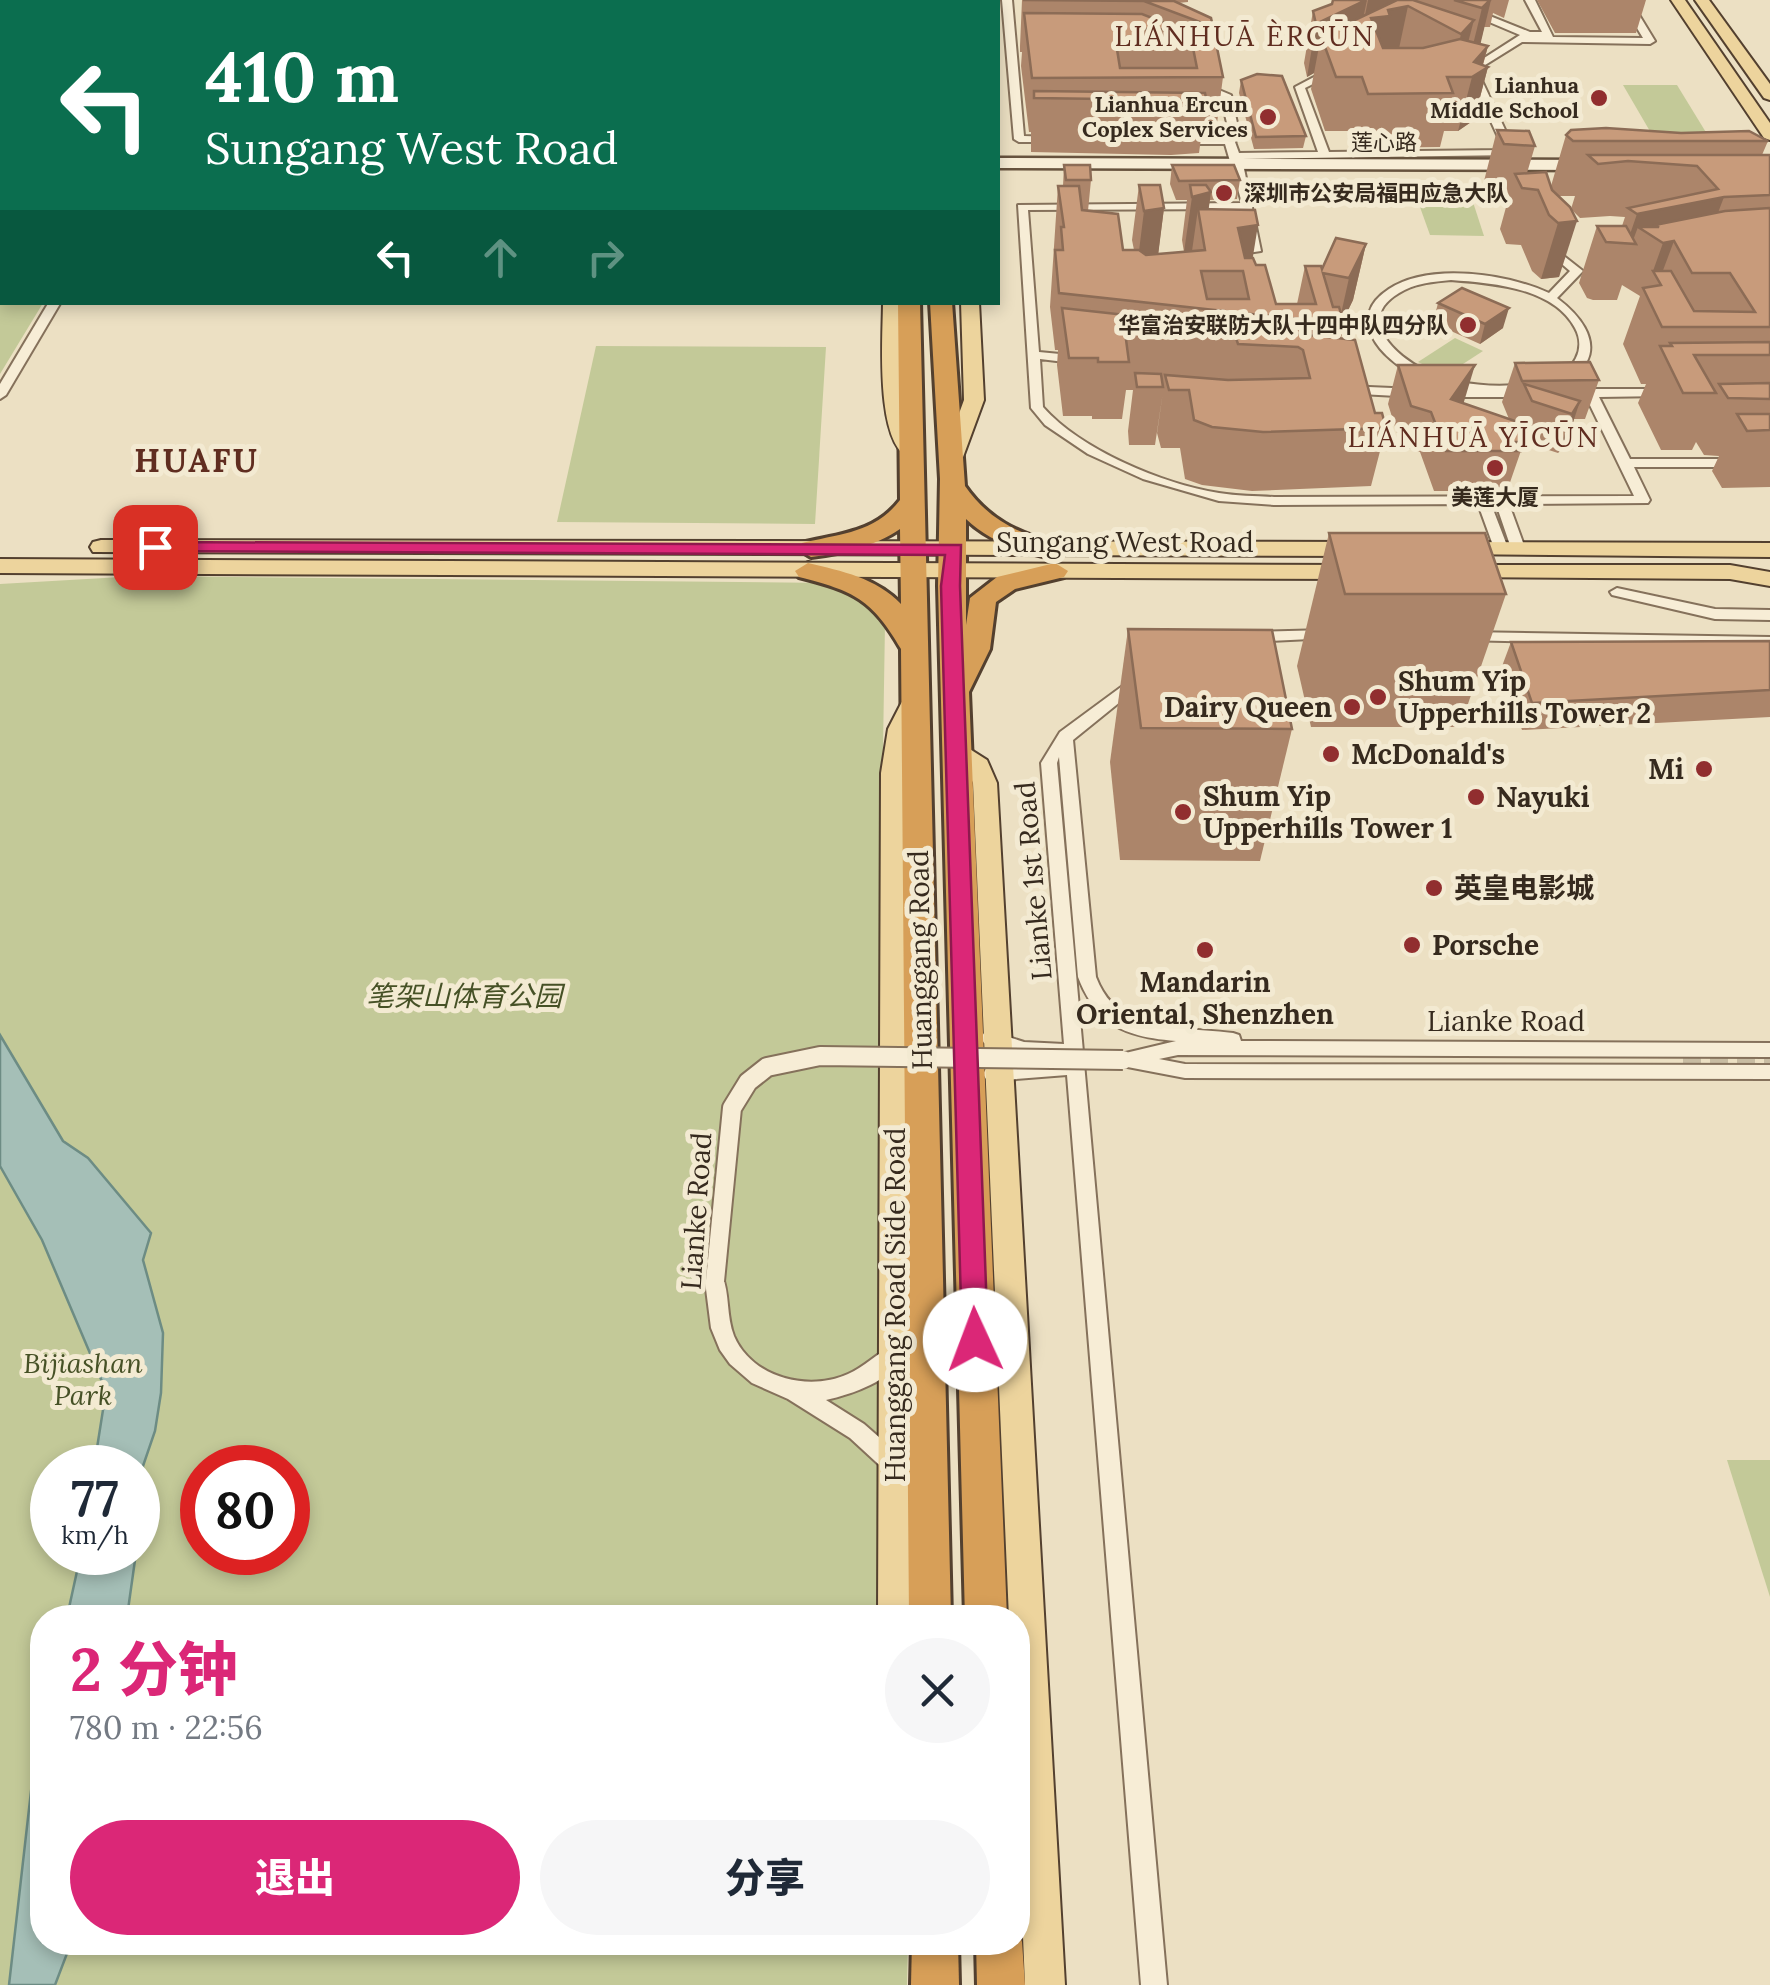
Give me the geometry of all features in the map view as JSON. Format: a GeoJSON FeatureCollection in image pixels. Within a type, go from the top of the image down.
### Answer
{"type":"FeatureCollection","features":[{"type":"Feature","properties":{"kind":"highway","name":"Huanggang Road"},"geometry":{"type":"LineString","coordinates":[[910,305],[930,1605]]}},
{"type":"Feature","properties":{"kind":"highway","name":"Huanggang Road"},"geometry":{"type":"LineString","coordinates":[[941,305],[944,391],[953,457],[956,749],[986,1605]]}},
{"type":"Feature","properties":{"kind":"highway"},"geometry":{"type":"LineString","coordinates":[[953,486],[986,525],[1051,560]]}},
{"type":"Feature","properties":{"kind":"highway"},"geometry":{"type":"LineString","coordinates":[[810,560],[880,531],[897,520],[912,499]]}},
{"type":"Feature","properties":{"kind":"highway"},"geometry":{"type":"LineString","coordinates":[[810,560],[875,592],[894,612],[914,650]]}},
{"type":"Feature","properties":{"kind":"highway"},"geometry":{"type":"LineString","coordinates":[[955,693],[976,649],[983,598],[1051,560]]}},
{"type":"Feature","properties":{"kind":"highway"},"geometry":{"type":"LineString","coordinates":[[934,1955],[935,1985]]}},
{"type":"Feature","properties":{"kind":"highway"},"geometry":{"type":"LineString","coordinates":[[1000,1955],[1001,1985]]}},
{"type":"Feature","properties":{"kind":"main road"},"geometry":{"type":"LineString","coordinates":[[1678,0],[1770,135]]}},
{"type":"Feature","properties":{"kind":"main road"},"geometry":{"type":"LineString","coordinates":[[1702,0],[1770,96]]}},
{"type":"Feature","properties":{"kind":"main road","name":"莲心路"},"geometry":{"type":"LineString","coordinates":[[1000,166],[1239,163],[1608,168]]}},
{"type":"Feature","properties":{"kind":"main road"},"geometry":{"type":"LineString","coordinates":[[892,305],[894,414],[912,453]]}},
{"type":"Feature","properties":{"kind":"main road"},"geometry":{"type":"LineString","coordinates":[[953,457],[974,400],[970,305]]}},
{"type":"Feature","properties":{"kind":"main road","name":"Sungang West Road"},"geometry":{"type":"LineString","coordinates":[[0,547],[913,561],[1382,549]]}},
{"type":"Feature","properties":{"kind":"main road"},"geometry":{"type":"LineString","coordinates":[[1442,548],[1770,548]]}},
{"type":"Feature","properties":{"kind":"main road","name":"Sungang West Road"},"geometry":{"type":"LineString","coordinates":[[0,566],[810,560]]}},
{"type":"Feature","properties":{"kind":"main road","name":"Sungang West Road"},"geometry":{"type":"LineString","coordinates":[[1051,560],[1372,572]]}},
{"type":"Feature","properties":{"kind":"main road"},"geometry":{"type":"LineString","coordinates":[[1429,572],[1730,572],[1770,579]]}},
{"type":"Feature","properties":{"kind":"main road","name":"Huanggang Road Side Road"},"geometry":{"type":"LineString","coordinates":[[896,1605],[893,773],[896,742],[916,696]]}},
{"type":"Feature","properties":{"kind":"main road"},"geometry":{"type":"LineString","coordinates":[[956,749],[978,766],[984,777],[1026,1605]]}},
{"type":"Feature","properties":{"kind":"main road"},"geometry":{"type":"LineString","coordinates":[[1030,1683],[1045,1985]]}},
{"type":"Feature","properties":{"kind":"street"},"geometry":{"type":"LineString","coordinates":[[1442,0],[1523,37],[1650,41],[1625,0]]}},
{"type":"Feature","properties":{"kind":"street"},"geometry":{"type":"LineString","coordinates":[[1472,69],[1523,37],[1549,35],[1530,0]]}},
{"type":"Feature","properties":{"kind":"street"},"geometry":{"type":"LineString","coordinates":[[1025,3],[1007,1],[1019,139],[1072,140]]}},
{"type":"Feature","properties":{"kind":"street"},"geometry":{"type":"LineString","coordinates":[[1014,59],[1032,59]]}},
{"type":"Feature","properties":{"kind":"street"},"geometry":{"type":"LineString","coordinates":[[1325,156],[1300,87],[1346,64]]}},
{"type":"Feature","properties":{"kind":"street"},"geometry":{"type":"LineString","coordinates":[[1239,163],[1325,156],[1519,167],[1472,69],[1456,64]]}},
{"type":"Feature","properties":{"kind":"street"},"geometry":{"type":"LineString","coordinates":[[1159,141],[1229,142],[1235,137],[1226,95],[1191,81]]}},
{"type":"Feature","properties":{"kind":"street"},"geometry":{"type":"LineString","coordinates":[[1222,254],[1257,249],[1239,163],[1229,142]]}},
{"type":"Feature","properties":{"kind":"street"},"geometry":{"type":"LineString","coordinates":[[1246,206],[1022,207],[1037,408],[1044,419],[1058,431],[1115,462],[1188,490],[1218,497],[1643,500],[1591,393]]}},
{"type":"Feature","properties":{"kind":"street"},"geometry":{"type":"LineString","coordinates":[[1540,231],[1545,244],[1576,271],[1592,272]]}},
{"type":"Feature","properties":{"kind":"street"},"geometry":{"type":"LineString","coordinates":[[1550,299],[1576,271]]}},
{"type":"Feature","properties":{"kind":"street"},"geometry":{"type":"LineString","coordinates":[[1451,277],[1520,286],[1550,299],[1586,333],[1587,352],[1577,368],[1566,375],[1526,388],[1490,390],[1420,373],[1394,358],[1377,340],[1371,321],[1377,304],[1393,290],[1418,281],[1451,277]]}},
{"type":"Feature","properties":{"kind":"street"},"geometry":{"type":"LineString","coordinates":[[0,395],[53,305]]}},
{"type":"Feature","properties":{"kind":"street"},"geometry":{"type":"LineString","coordinates":[[1034,355],[1093,361]]}},
{"type":"Feature","properties":{"kind":"street"},"geometry":{"type":"LineString","coordinates":[[1328,388],[1368,393],[1690,392]]}},
{"type":"Feature","properties":{"kind":"street"},"geometry":{"type":"LineString","coordinates":[[1624,463],[1770,463]]}},
{"type":"Feature","properties":{"kind":"street"},"geometry":{"type":"LineString","coordinates":[[1483,500],[1509,548]]}},
{"type":"Feature","properties":{"kind":"street"},"geometry":{"type":"LineString","coordinates":[[1501,500],[1509,548]]}},
{"type":"Feature","properties":{"kind":"street"},"geometry":{"type":"LineString","coordinates":[[1616,592],[1714,614],[1770,614]]}},
{"type":"Feature","properties":{"kind":"street"},"geometry":{"type":"LineString","coordinates":[[1251,655],[1239,637],[1346,634]]}},
{"type":"Feature","properties":{"kind":"street"},"geometry":{"type":"LineString","coordinates":[[1449,635],[1518,640],[1770,642]]}},
{"type":"Feature","properties":{"kind":"street"},"geometry":{"type":"LineString","coordinates":[[1146,672],[1088,722],[1065,736],[1080,914],[1093,1000],[1114,1020],[1137,1028],[1278,1048]]}},
{"type":"Feature","properties":{"kind":"street"},"geometry":{"type":"LineString","coordinates":[[1088,722],[1106,722]]}},
{"type":"Feature","properties":{"kind":"street","name":"Lianke 1st Road"},"geometry":{"type":"LineString","coordinates":[[1065,736],[1052,750],[1049,763],[1154,1985]]}},
{"type":"Feature","properties":{"kind":"street"},"geometry":{"type":"LineString","coordinates":[[965,1000],[999,1058],[974,1090],[968,1116]]}},
{"type":"Feature","properties":{"kind":"street","name":"Lianke Road"},"geometry":{"type":"LineString","coordinates":[[897,1467],[857,1431],[796,1392],[778,1387],[749,1369],[729,1346],[720,1324],[715,1281],[728,1126],[732,1108],[752,1076],[788,1059],[820,1056],[1122,1060],[1178,1048],[1770,1050]]}},
{"type":"Feature","properties":{"kind":"street","name":"Lianke Road"},"geometry":{"type":"LineString","coordinates":[[999,1058],[1073,1051],[1185,1071],[1770,1072]]}},
{"type":"Feature","properties":{"kind":"street","name":"Lianke Road"},"geometry":{"type":"LineString","coordinates":[[999,1058],[1073,1051]]}},
{"type":"Feature","properties":{"kind":"street"},"geometry":{"type":"LineString","coordinates":[[796,1392],[842,1388],[878,1370],[895,1354]]}},
{"type":"Feature","properties":{"kind":"green space"},"geometry":{"type":"Polygon","coordinates":[[[1623,85],[1677,85],[1707,134],[1651,133],[1623,85]]]}},
{"type":"Feature","properties":{"kind":"green space"},"geometry":{"type":"Polygon","coordinates":[[[1416,196],[1471,196],[1484,236],[1430,235],[1416,196]]]}},
{"type":"Feature","properties":{"kind":"green space"},"geometry":{"type":"Polygon","coordinates":[[[0,305],[42,305],[0,374],[0,305]]]}},
{"type":"Feature","properties":{"kind":"green space"},"geometry":{"type":"Polygon","coordinates":[[[1455,338],[1483,351],[1446,375],[1418,362],[1455,338]]]}},
{"type":"Feature","properties":{"kind":"green space"},"geometry":{"type":"Polygon","coordinates":[[[596,346],[826,347],[815,524],[557,522],[596,346]]]}},
{"type":"Feature","properties":{"kind":"green space","name":"笔架山体育公园"},"geometry":{"type":"Polygon","coordinates":[[[139,576],[831,583],[856,586],[885,623],[880,938],[887,1605],[30,1605],[30,1955],[908,1955],[907,1985],[0,1985],[0,584],[139,576]]]}},
{"type":"Feature","properties":{"kind":"green space"},"geometry":{"type":"Polygon","coordinates":[[[1727,1460],[1770,1460],[1770,1597],[1727,1460]]]}},
{"type":"Feature","properties":{"kind":"water"},"geometry":{"type":"Polygon","coordinates":[[[0,1035],[63,1141],[88,1158],[151,1233],[143,1260],[163,1333],[161,1393],[150,1445],[97,1445],[106,1391],[42,1240],[0,1166],[0,1035]]]}},
{"type":"Feature","properties":{"kind":"water"},"geometry":{"type":"Polygon","coordinates":[[[76,1575],[133,1575],[129,1605],[70,1605],[76,1575]]]}},
{"type":"Feature","properties":{"kind":"water"},"geometry":{"type":"Polygon","coordinates":[[[30,1800],[30,1955],[66,1955],[55,1985],[9,1985],[30,1800]]]}},
{"type":"Feature","properties":{"kind":"building"},"geometry":{"type":"Polygon","coordinates":[[[1023,0],[1174,1],[1211,18],[1213,27],[1144,1],[1023,0]]]}},
{"type":"Feature","properties":{"kind":"building"},"geometry":{"type":"Polygon","coordinates":[[[1333,0],[1366,0],[1316,24],[1313,11],[1332,4],[1333,0]]]}},
{"type":"Feature","properties":{"kind":"building"},"geometry":{"type":"Polygon","coordinates":[[[1397,0],[1413,0],[1474,20],[1461,34],[1408,6],[1388,10],[1390,16],[1371,18],[1383,48],[1423,48],[1460,39],[1488,46],[1474,62],[1488,67],[1472,77],[1447,77],[1453,93],[1368,94],[1362,77],[1336,77],[1321,36],[1397,0]]]}},
{"type":"Feature","properties":{"kind":"building"},"geometry":{"type":"Polygon","coordinates":[[[1454,0],[1490,0],[1482,8],[1454,0]]]}},
{"type":"Feature","properties":{"kind":"building"},"geometry":{"type":"Polygon","coordinates":[[[1024,13],[1142,14],[1216,43],[1223,77],[1032,78],[1024,13]],[[1141,29],[1143,37],[1115,37],[1120,68],[1197,68],[1191,38],[1171,35],[1170,29],[1141,29]]]}},
{"type":"Feature","properties":{"kind":"building","name":"Lianhua Ercun Coplex Services"},"geometry":{"type":"Polygon","coordinates":[[[1257,74],[1282,76],[1306,136],[1256,137],[1241,80],[1257,74]]]}},
{"type":"Feature","properties":{"kind":"building"},"geometry":{"type":"Polygon","coordinates":[[[1034,91],[1205,93],[1206,98],[1034,98],[1034,91]]]}},
{"type":"Feature","properties":{"kind":"building"},"geometry":{"type":"Polygon","coordinates":[[[1497,130],[1529,131],[1535,146],[1504,144],[1497,130]]]}},
{"type":"Feature","properties":{"kind":"building"},"geometry":{"type":"Polygon","coordinates":[[[1571,130],[1681,133],[1749,131],[1768,141],[1573,141],[1566,135],[1571,130]]]}},
{"type":"Feature","properties":{"kind":"building"},"geometry":{"type":"Polygon","coordinates":[[[1588,155],[1770,155],[1770,195],[1724,197],[1637,214],[1628,208],[1718,189],[1697,166],[1628,161],[1598,164],[1588,155]]]}},
{"type":"Feature","properties":{"kind":"building"},"geometry":{"type":"Polygon","coordinates":[[[1064,165],[1090,165],[1091,180],[1066,180],[1064,165]]]}},
{"type":"Feature","properties":{"kind":"building"},"geometry":{"type":"Polygon","coordinates":[[[1172,165],[1234,165],[1240,180],[1179,181],[1172,165]]]}},
{"type":"Feature","properties":{"kind":"building"},"geometry":{"type":"Polygon","coordinates":[[[1546,172],[1552,190],[1570,207],[1577,221],[1558,223],[1549,215],[1538,190],[1522,188],[1515,174],[1546,172]]]}},
{"type":"Feature","properties":{"kind":"building"},"geometry":{"type":"Polygon","coordinates":[[[1139,185],[1160,185],[1164,208],[1144,211],[1139,185]]]}},
{"type":"Feature","properties":{"kind":"building"},"geometry":{"type":"Polygon","coordinates":[[[1190,185],[1206,185],[1211,192],[1192,197],[1190,185]]]}},
{"type":"Feature","properties":{"kind":"building"},"geometry":{"type":"Polygon","coordinates":[[[1058,186],[1079,186],[1082,210],[1118,214],[1123,250],[1139,250],[1146,255],[1205,250],[1198,209],[1255,210],[1258,225],[1238,228],[1245,258],[1265,265],[1276,304],[1316,304],[1305,266],[1322,269],[1336,238],[1366,244],[1349,278],[1323,273],[1333,307],[1339,307],[1344,324],[1059,293],[1055,250],[1063,250],[1058,186]],[[1201,271],[1207,299],[1249,299],[1243,271],[1201,271]]]}},
{"type":"Feature","properties":{"kind":"building"},"geometry":{"type":"Polygon","coordinates":[[[1770,208],[1770,327],[1662,327],[1643,288],[1661,285],[1653,271],[1671,271],[1694,311],[1755,312],[1730,273],[1692,273],[1674,241],[1663,243],[1638,227],[1659,227],[1655,225],[1725,211],[1770,208]]]}},
{"type":"Feature","properties":{"kind":"building"},"geometry":{"type":"Polygon","coordinates":[[[1597,226],[1626,226],[1636,244],[1606,242],[1597,226]]]}},
{"type":"Feature","properties":{"kind":"building"},"geometry":{"type":"Polygon","coordinates":[[[1462,288],[1509,308],[1485,324],[1438,303],[1462,288]]]}},
{"type":"Feature","properties":{"kind":"building"},"geometry":{"type":"Polygon","coordinates":[[[1062,308],[1355,340],[1375,413],[1382,413],[1386,428],[1263,432],[1212,427],[1194,420],[1189,390],[1169,390],[1165,375],[1228,380],[1310,378],[1303,350],[1238,344],[1236,338],[1125,332],[1129,362],[1069,358],[1062,308]]]}},
{"type":"Feature","properties":{"kind":"building"},"geometry":{"type":"Polygon","coordinates":[[[1770,342],[1770,355],[1694,355],[1716,393],[1683,393],[1660,346],[1672,346],[1670,343],[1770,342]]]}},
{"type":"Feature","properties":{"kind":"building"},"geometry":{"type":"Polygon","coordinates":[[[1590,362],[1599,380],[1522,381],[1515,363],[1590,362]]]}},
{"type":"Feature","properties":{"kind":"building"},"geometry":{"type":"Polygon","coordinates":[[[1398,365],[1475,365],[1451,399],[1515,421],[1524,442],[1516,442],[1520,451],[1446,451],[1431,412],[1411,406],[1398,365]]]}},
{"type":"Feature","properties":{"kind":"building"},"geometry":{"type":"Polygon","coordinates":[[[1135,373],[1161,374],[1163,387],[1137,387],[1135,373]]]}},
{"type":"Feature","properties":{"kind":"building"},"geometry":{"type":"Polygon","coordinates":[[[1770,383],[1770,399],[1728,398],[1719,384],[1770,383]]]}},
{"type":"Feature","properties":{"kind":"building"},"geometry":{"type":"Polygon","coordinates":[[[1524,384],[1580,401],[1572,414],[1532,401],[1524,384]]]}},
{"type":"Feature","properties":{"kind":"building"},"geometry":{"type":"Polygon","coordinates":[[[1737,414],[1770,414],[1770,430],[1747,431],[1737,414]]]}},
{"type":"Feature","properties":{"kind":"building"},"geometry":{"type":"Polygon","coordinates":[[[1329,533],[1485,533],[1506,594],[1345,594],[1329,533]]]}},
{"type":"Feature","properties":{"kind":"building"},"geometry":{"type":"Polygon","coordinates":[[[1128,629],[1272,630],[1292,729],[1141,728],[1128,629]]]}},
{"type":"Feature","properties":{"kind":"building"},"geometry":{"type":"Polygon","coordinates":[[[1770,641],[1770,690],[1532,703],[1511,642],[1770,641]]]}},
{"type":"Feature","properties":{"kind":"tunnel"},"geometry":{"type":"LineString","coordinates":[[1683,1065],[1770,1065]]}},
{"type":"Feature","properties":{"kind":"place","name":"Lianhua Middle School"},"geometry":{"type":"Point","coordinates":[1599,98]}},
{"type":"Feature","properties":{"kind":"place","name":"Lianhua Ercun Coplex Services"},"geometry":{"type":"Point","coordinates":[1268,117]}},
{"type":"Feature","properties":{"kind":"place","name":"深圳市公安局福田应急大队"},"geometry":{"type":"Point","coordinates":[1224,193]}},
{"type":"Feature","properties":{"kind":"place","name":"华富治安联防大队十四中队四分队"},"geometry":{"type":"Point","coordinates":[1468,325]}},
{"type":"Feature","properties":{"kind":"place","name":"美莲大厦"},"geometry":{"type":"Point","coordinates":[1495,468]}},
{"type":"Feature","properties":{"kind":"place","name":"Shum Yip Upperhills Tower 2"},"geometry":{"type":"Point","coordinates":[1378,697]}},
{"type":"Feature","properties":{"kind":"place","name":"Dairy Queen"},"geometry":{"type":"Point","coordinates":[1352,707]}},
{"type":"Feature","properties":{"kind":"place","name":"McDonald's"},"geometry":{"type":"Point","coordinates":[1331,754]}},
{"type":"Feature","properties":{"kind":"place","name":"Mi"},"geometry":{"type":"Point","coordinates":[1704,769]}},
{"type":"Feature","properties":{"kind":"place","name":"Nayuki"},"geometry":{"type":"Point","coordinates":[1476,797]}},
{"type":"Feature","properties":{"kind":"place","name":"Shum Yip Upperhills Tower 1"},"geometry":{"type":"Point","coordinates":[1183,812]}},
{"type":"Feature","properties":{"kind":"place","name":"英皇电影城"},"geometry":{"type":"Point","coordinates":[1434,888]}},
{"type":"Feature","properties":{"kind":"place","name":"Porsche"},"geometry":{"type":"Point","coordinates":[1412,945]}},
{"type":"Feature","properties":{"kind":"place","name":"Mandarin Oriental, Shenzhen"},"geometry":{"type":"Point","coordinates":[1205,950]}},
{"type":"Feature","properties":{"kind":"district","name":"LIÁNHUĀ ÈRCŪN"},"geometry":{"type":"Point","coordinates":[1245,36]}},
{"type":"Feature","properties":{"kind":"district","name":"LIÁNHUĀ YĪCŪN"},"geometry":{"type":"Point","coordinates":[1474,437]}},
{"type":"Feature","properties":{"kind":"district","name":"HUAFU"},"geometry":{"type":"Point","coordinates":[197,461]}},
{"type":"Feature","properties":{"kind":"route"},"geometry":{"type":"LineString","coordinates":[[155,547],[955,549],[950,586],[975,1340]]}},
{"type":"Feature","properties":{"kind":"park label","name":"Bijiashan Park"},"geometry":{"type":"Point","coordinates":[83,1379]}}]}
